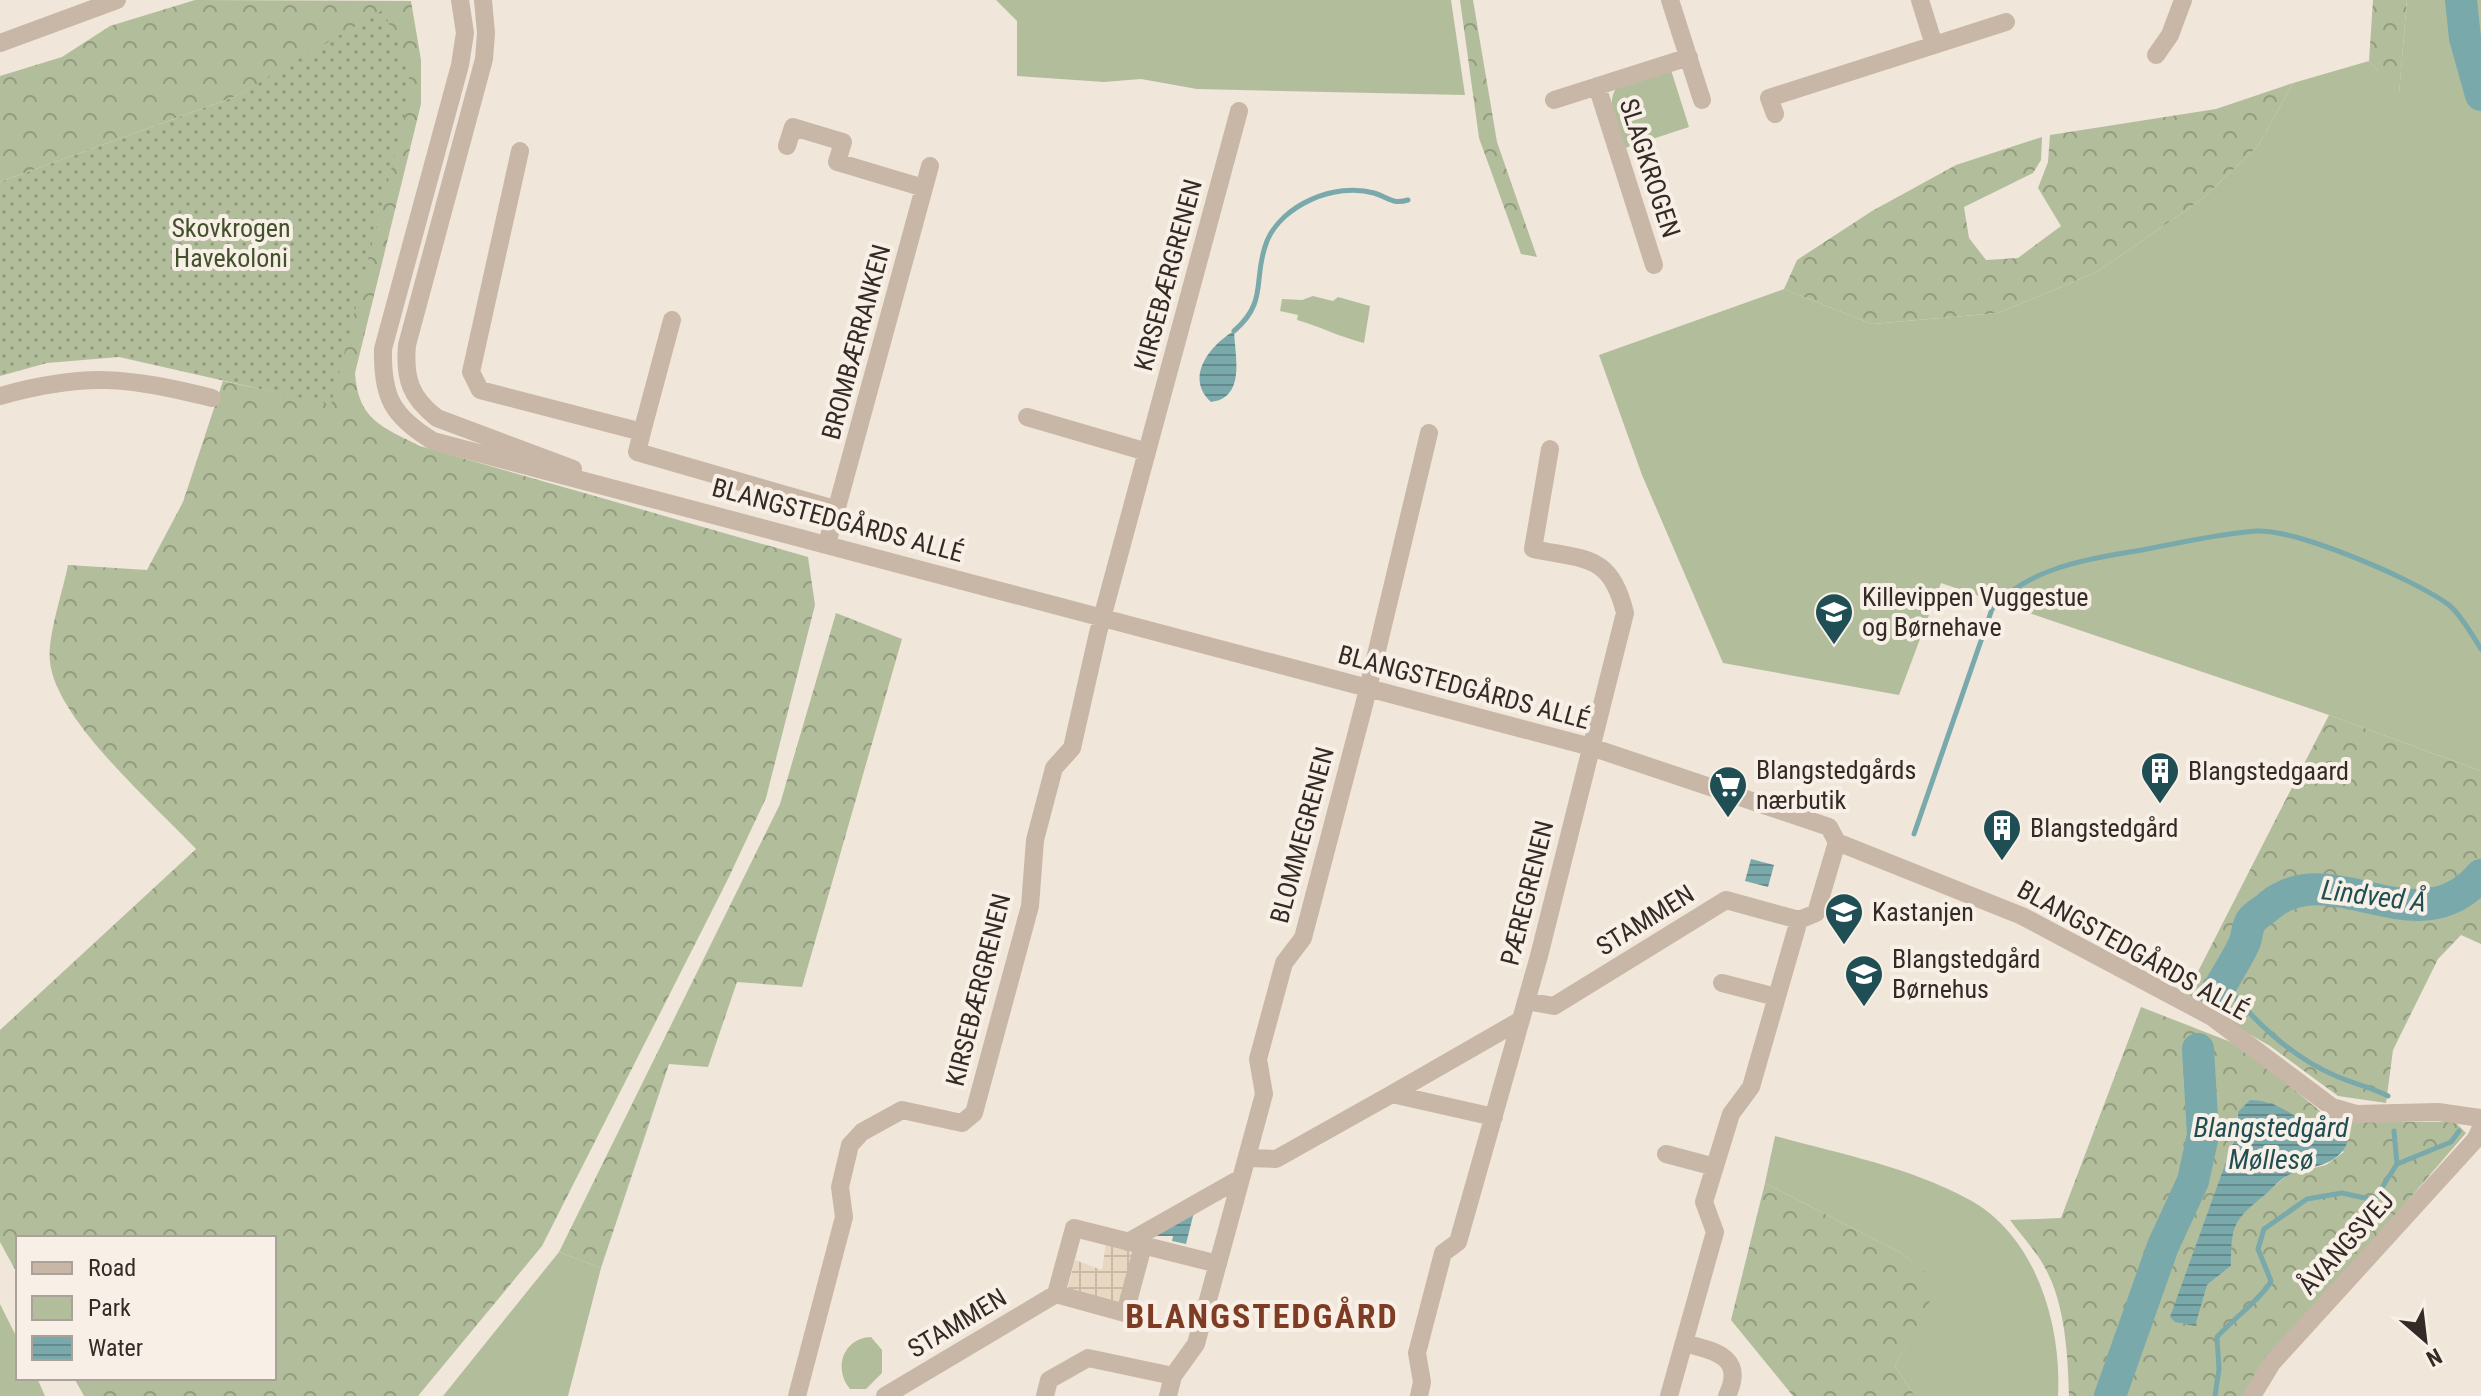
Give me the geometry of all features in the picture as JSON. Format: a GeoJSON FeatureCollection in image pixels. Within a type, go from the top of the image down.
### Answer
{"type":"FeatureCollection","features":[{"type":"Feature","properties":{"kind":"street","name":"BLANGSTEDGÅRDS ALLÉ"},"geometry":{"type":"LineString","coordinates":[[460,0],[465,33],[460,65],[383,349],[382,376],[389,398],[410,427],[433,441],[1591,747],[1829,827],[1837,842],[2022,916],[2212,1017],[2332,1107],[2368,1114],[2408,1111],[2481,1118]]}},
{"type":"Feature","properties":{"kind":"street","name":"BLANGSTEDGÅRDS ALLÉ"},"geometry":{"type":"LineString","coordinates":[[483,0],[486,33],[484,59],[407,345],[405,369],[410,390],[420,405],[437,418],[620,488]]}},
{"type":"Feature","properties":{"kind":"street"},"geometry":{"type":"LineString","coordinates":[[1670,0],[1702,100]]}},
{"type":"Feature","properties":{"kind":"street"},"geometry":{"type":"LineString","coordinates":[[1920,0],[1934,45]]}},
{"type":"Feature","properties":{"kind":"street"},"geometry":{"type":"LineString","coordinates":[[2156,55],[2170,35],[2183,0]]}},
{"type":"Feature","properties":{"kind":"street"},"geometry":{"type":"LineString","coordinates":[[0,43],[114,1]]}},
{"type":"Feature","properties":{"kind":"street"},"geometry":{"type":"LineString","coordinates":[[1775,114],[1769,98],[2006,22]]}},
{"type":"Feature","properties":{"kind":"street","name":"SLAGKROGEN"},"geometry":{"type":"LineString","coordinates":[[1554,100],[1689,57]]}},
{"type":"Feature","properties":{"kind":"street","name":"SLAGKROGEN"},"geometry":{"type":"LineString","coordinates":[[1597,86],[1654,265]]}},
{"type":"Feature","properties":{"kind":"street","name":"KIRSEBÆRGRENEN"},"geometry":{"type":"LineString","coordinates":[[797,1396],[844,1217],[840,1187],[850,1145],[862,1132],[902,1110],[962,1123],[974,1113],[1030,906],[1035,840],[1054,768],[1072,748],[1103,617],[1239,111]]}},
{"type":"Feature","properties":{"kind":"street"},"geometry":{"type":"LineString","coordinates":[[787,146],[793,127],[843,142],[837,162],[924,188]]}},
{"type":"Feature","properties":{"kind":"street"},"geometry":{"type":"LineString","coordinates":[[520,151],[471,372],[480,390],[642,432]]}},
{"type":"Feature","properties":{"kind":"street","name":"BROMBÆRRANKEN"},"geometry":{"type":"LineString","coordinates":[[827,544],[930,166]]}},
{"type":"Feature","properties":{"kind":"street"},"geometry":{"type":"LineString","coordinates":[[672,320],[637,452],[838,510]]}},
{"type":"Feature","properties":{"kind":"street"},"geometry":{"type":"LineString","coordinates":[[0,396],[83,378],[143,381],[212,398]]}},
{"type":"Feature","properties":{"kind":"street"},"geometry":{"type":"LineString","coordinates":[[1027,417],[1147,452]]}},
{"type":"Feature","properties":{"kind":"street","name":"BLOMMEGRENEN"},"geometry":{"type":"LineString","coordinates":[[1168,1396],[1173,1376],[1196,1344],[1247,1158],[1264,1094],[1258,1059],[1284,963],[1303,938],[1368,689],[1429,433]]}},
{"type":"Feature","properties":{"kind":"street","name":"PÆREGRENEN"},"geometry":{"type":"LineString","coordinates":[[1419,1396],[1422,1382],[1417,1353],[1443,1253],[1458,1242],[1494,1117],[1625,613],[1610,572],[1591,561],[1533,549],[1550,449]]}},
{"type":"Feature","properties":{"kind":"street"},"geometry":{"type":"LineString","coordinates":[[1669,1396],[1715,1232],[1704,1202],[1731,1114],[1751,1087],[1799,920],[1816,913],[1837,842]]}},
{"type":"Feature","properties":{"kind":"street","name":"STAMMEN"},"geometry":{"type":"LineString","coordinates":[[1526,1001],[1554,1006],[1726,900],[1799,920]]}},
{"type":"Feature","properties":{"kind":"street"},"geometry":{"type":"LineString","coordinates":[[1722,983],[1776,997]]}},
{"type":"Feature","properties":{"kind":"street"},"geometry":{"type":"LineString","coordinates":[[1247,1158],[1276,1159],[1521,1020]]}},
{"type":"Feature","properties":{"kind":"street"},"geometry":{"type":"LineString","coordinates":[[1392,1094],[1494,1117]]}},
{"type":"Feature","properties":{"kind":"street","name":"ÅVANGSVEJ"},"geometry":{"type":"LineString","coordinates":[[2252,1396],[2272,1363],[2475,1140],[2481,1128]]}},
{"type":"Feature","properties":{"kind":"street"},"geometry":{"type":"LineString","coordinates":[[1666,1154],[1715,1167]]}},
{"type":"Feature","properties":{"kind":"street"},"geometry":{"type":"LineString","coordinates":[[1218,1264],[1135,1244],[1074,1228],[1056,1294],[1125,1313],[1135,1244],[1241,1178]]}},
{"type":"Feature","properties":{"kind":"street","name":"STAMMEN"},"geometry":{"type":"LineString","coordinates":[[885,1396],[1056,1294]]}},
{"type":"Feature","properties":{"kind":"street"},"geometry":{"type":"LineString","coordinates":[[1684,1343],[1719,1352],[1726,1357],[1733,1380],[1727,1396]]}},
{"type":"Feature","properties":{"kind":"street"},"geometry":{"type":"LineString","coordinates":[[1045,1396],[1049,1380],[1088,1358],[1173,1376]]}},
{"type":"Feature","properties":{"kind":"green space"},"geometry":{"type":"Polygon","coordinates":[[[195,0],[411,1],[421,60],[421,104],[355,373],[361,402],[367,412],[384,427],[420,446],[808,557],[815,605],[766,798],[542,1246],[418,1396],[84,1396],[75,1380],[276,1380],[276,1236],[16,1236],[16,1271],[0,1242],[0,1030],[196,849],[110,761],[70,710],[56,685],[50,662],[51,640],[68,565],[147,570],[183,502],[223,381],[331,404],[281,71],[234,97],[0,182],[0,76],[62,57],[110,26],[195,0]]]}},
{"type":"Feature","properties":{"kind":"green space"},"geometry":{"type":"Polygon","coordinates":[[[996,0],[1451,0],[1465,95],[1197,89],[1141,79],[1104,82],[1017,76],[1017,21],[996,0]]]}},
{"type":"Feature","properties":{"kind":"green space"},"geometry":{"type":"Polygon","coordinates":[[[1460,0],[1473,0],[1497,142],[1537,257],[1521,254],[1479,138],[1460,0]]]}},
{"type":"Feature","properties":{"kind":"green space"},"geometry":{"type":"Polygon","coordinates":[[[2373,0],[2407,0],[2399,94],[2369,61],[2373,0]]]}},
{"type":"Feature","properties":{"kind":"green space"},"geometry":{"type":"Polygon","coordinates":[[[2407,0],[2481,0],[2481,771],[2329,715],[1941,583],[1899,695],[1723,663],[1642,475],[1599,355],[1784,289],[1872,324],[1998,313],[2097,272],[2202,199],[2258,146],[2293,83],[2369,61],[2399,93],[2407,0]]]}},
{"type":"Feature","properties":{"kind":"green space","name":"Skovkrogen Havekoloni"},"geometry":{"type":"Polygon","coordinates":[[[383,10],[410,70],[404,119],[331,405],[119,357],[47,363],[0,376],[0,182],[234,97],[383,10]]]}},
{"type":"Feature","properties":{"kind":"green space"},"geometry":{"type":"Polygon","coordinates":[[[1671,70],[1689,127],[1625,148],[1612,108],[1617,87],[1671,70]]]}},
{"type":"Feature","properties":{"kind":"green space"},"geometry":{"type":"Polygon","coordinates":[[[2293,83],[2258,146],[2202,199],[2097,272],[1998,313],[1872,324],[1784,289],[1797,260],[1872,211],[1956,165],[2042,137],[2041,160],[2033,173],[1964,207],[1969,238],[1986,260],[2018,258],[2061,226],[2038,188],[2048,162],[2050,135],[2216,109],[2293,83]]]}},
{"type":"Feature","properties":{"kind":"green space"},"geometry":{"type":"Polygon","coordinates":[[[1313,296],[1333,301],[1338,297],[1370,306],[1364,343],[1297,320],[1298,315],[1280,311],[1282,299],[1302,300],[1313,296]]]}},
{"type":"Feature","properties":{"kind":"green space"},"geometry":{"type":"Polygon","coordinates":[[[836,613],[902,639],[802,987],[737,982],[708,1067],[669,1064],[601,1268],[559,1252],[780,804],[836,613]]]}},
{"type":"Feature","properties":{"kind":"green space"},"geometry":{"type":"Polygon","coordinates":[[[2329,715],[2481,771],[2481,944],[2461,935],[2438,959],[2393,1050],[2386,1103],[2338,1096],[2270,1046],[2185,997],[2329,715]]]}},
{"type":"Feature","properties":{"kind":"green space"},"geometry":{"type":"Polygon","coordinates":[[[2141,1007],[2241,1046],[2325,1115],[2368,1122],[2455,1122],[2466,1133],[2268,1363],[2248,1396],[2069,1396],[2066,1346],[2057,1296],[2040,1260],[2010,1220],[2061,1218],[2141,1007]],[[2238,1112],[2207,1285],[2231,1266],[2231,1234],[2236,1218],[2289,1174],[2326,1165],[2344,1152],[2308,1127],[2238,1112]]]}},
{"type":"Feature","properties":{"kind":"green space"},"geometry":{"type":"Polygon","coordinates":[[[1775,1136],[1922,1178],[1968,1199],[1992,1215],[2027,1258],[2040,1284],[2055,1340],[2058,1396],[1915,1396],[1895,1366],[1938,1284],[1903,1254],[1765,1183],[1775,1136]]]}},
{"type":"Feature","properties":{"kind":"green space"},"geometry":{"type":"Polygon","coordinates":[[[1765,1183],[1903,1254],[1939,1284],[1895,1366],[1915,1396],[1793,1396],[1731,1320],[1765,1183]]]}},
{"type":"Feature","properties":{"kind":"green space"},"geometry":{"type":"Polygon","coordinates":[[[559,1252],[601,1268],[568,1396],[443,1396],[559,1252]]]}},
{"type":"Feature","properties":{"kind":"green space"},"geometry":{"type":"Polygon","coordinates":[[[0,1304],[16,1336],[16,1380],[38,1380],[45,1396],[0,1396],[0,1304]]]}},
{"type":"Feature","properties":{"kind":"green space"},"geometry":{"type":"Polygon","coordinates":[[[871,1337],[882,1350],[882,1373],[866,1389],[850,1389],[842,1373],[844,1356],[854,1343],[871,1337]]]}},
{"type":"Feature","properties":{"kind":"shaded area"},"geometry":{"type":"Polygon","coordinates":[[[1106,1242],[1137,1251],[1123,1306],[1067,1291],[1075,1260],[1102,1270],[1106,1242]]]}},
{"type":"Feature","properties":{"kind":"water"},"geometry":{"type":"Polygon","coordinates":[[[1234,331],[1234,384],[1222,399],[1211,402],[1203,393],[1200,383],[1203,363],[1216,345],[1234,331]]]}},
{"type":"Feature","properties":{"kind":"water"},"geometry":{"type":"Polygon","coordinates":[[[1751,859],[1774,865],[1768,887],[1745,881],[1751,859]]]}},
{"type":"Feature","properties":{"kind":"water","name":"Blangstedgård Møllesø"},"geometry":{"type":"Polygon","coordinates":[[[2250,1100],[2277,1106],[2320,1132],[2348,1141],[2338,1156],[2324,1164],[2288,1175],[2247,1210],[2234,1231],[2231,1266],[2207,1285],[2195,1326],[2175,1322],[2170,1317],[2236,1134],[2238,1112],[2250,1100]]]}},
{"type":"Feature","properties":{"kind":"water"},"geometry":{"type":"Polygon","coordinates":[[[1194,1212],[1186,1244],[1172,1241],[1173,1236],[1154,1236],[1194,1212]]]}},
{"type":"Feature","properties":{"kind":"waterway","name":"Lindved Å"},"geometry":{"type":"LineString","coordinates":[[2461,0],[2465,38],[2481,95]]}},
{"type":"Feature","properties":{"kind":"waterway"},"geometry":{"type":"LineString","coordinates":[[1234,331],[1245,320],[1256,299],[1267,241],[1274,228],[1297,207],[1312,199],[1343,191],[1359,190],[1394,201],[1408,200]]}},
{"type":"Feature","properties":{"kind":"waterway"},"geometry":{"type":"LineString","coordinates":[[1914,834],[1992,609],[2022,584],[2058,568],[2211,537],[2256,531],[2275,533],[2356,558],[2433,595],[2458,615],[2481,649]]}},
{"type":"Feature","properties":{"kind":"waterway","name":"Lindved Å"},"geometry":{"type":"LineString","coordinates":[[2214,998],[2244,944],[2251,921],[2270,905],[2295,892],[2321,889],[2403,904],[2430,904],[2456,896],[2481,875]]}},
{"type":"Feature","properties":{"kind":"waterway","name":"Lindved Å"},"geometry":{"type":"LineString","coordinates":[[2222,980],[2259,1023],[2288,1048],[2319,1068],[2388,1096]]}},
{"type":"Feature","properties":{"kind":"waterway"},"geometry":{"type":"LineString","coordinates":[[2110,1396],[2163,1246],[2193,1181],[2203,1135],[2198,1049]]}},
{"type":"Feature","properties":{"kind":"waterway","name":"Lindved Å"},"geometry":{"type":"LineString","coordinates":[[2215,1396],[2219,1369],[2217,1337],[2262,1294],[2271,1281],[2258,1249],[2264,1229],[2307,1199],[2342,1193],[2374,1200],[2397,1164],[2394,1131]]}},
{"type":"Feature","properties":{"kind":"waterway"},"geometry":{"type":"LineString","coordinates":[[2397,1164],[2451,1142],[2459,1131]]}},
{"type":"Feature","properties":{"kind":"place","name":"Killevippen Vuggestue og Børnehave"},"geometry":{"type":"Point","coordinates":[1834,646]}},
{"type":"Feature","properties":{"kind":"place","name":"Blangstedgaard"},"geometry":{"type":"Point","coordinates":[2160,805]}},
{"type":"Feature","properties":{"kind":"place","name":"Blangstedgårds nærbutik"},"geometry":{"type":"Point","coordinates":[1728,819]}},
{"type":"Feature","properties":{"kind":"place","name":"Blangstedgård"},"geometry":{"type":"Point","coordinates":[2002,862]}},
{"type":"Feature","properties":{"kind":"place","name":"Kastanjen"},"geometry":{"type":"Point","coordinates":[1844,946]}},
{"type":"Feature","properties":{"kind":"place","name":"Blangstedgård Børnehus"},"geometry":{"type":"Point","coordinates":[1864,1008]}},
{"type":"Feature","properties":{"kind":"district","name":"BLANGSTEDGÅRD"},"geometry":{"type":"Point","coordinates":[1262,1316]}}]}
